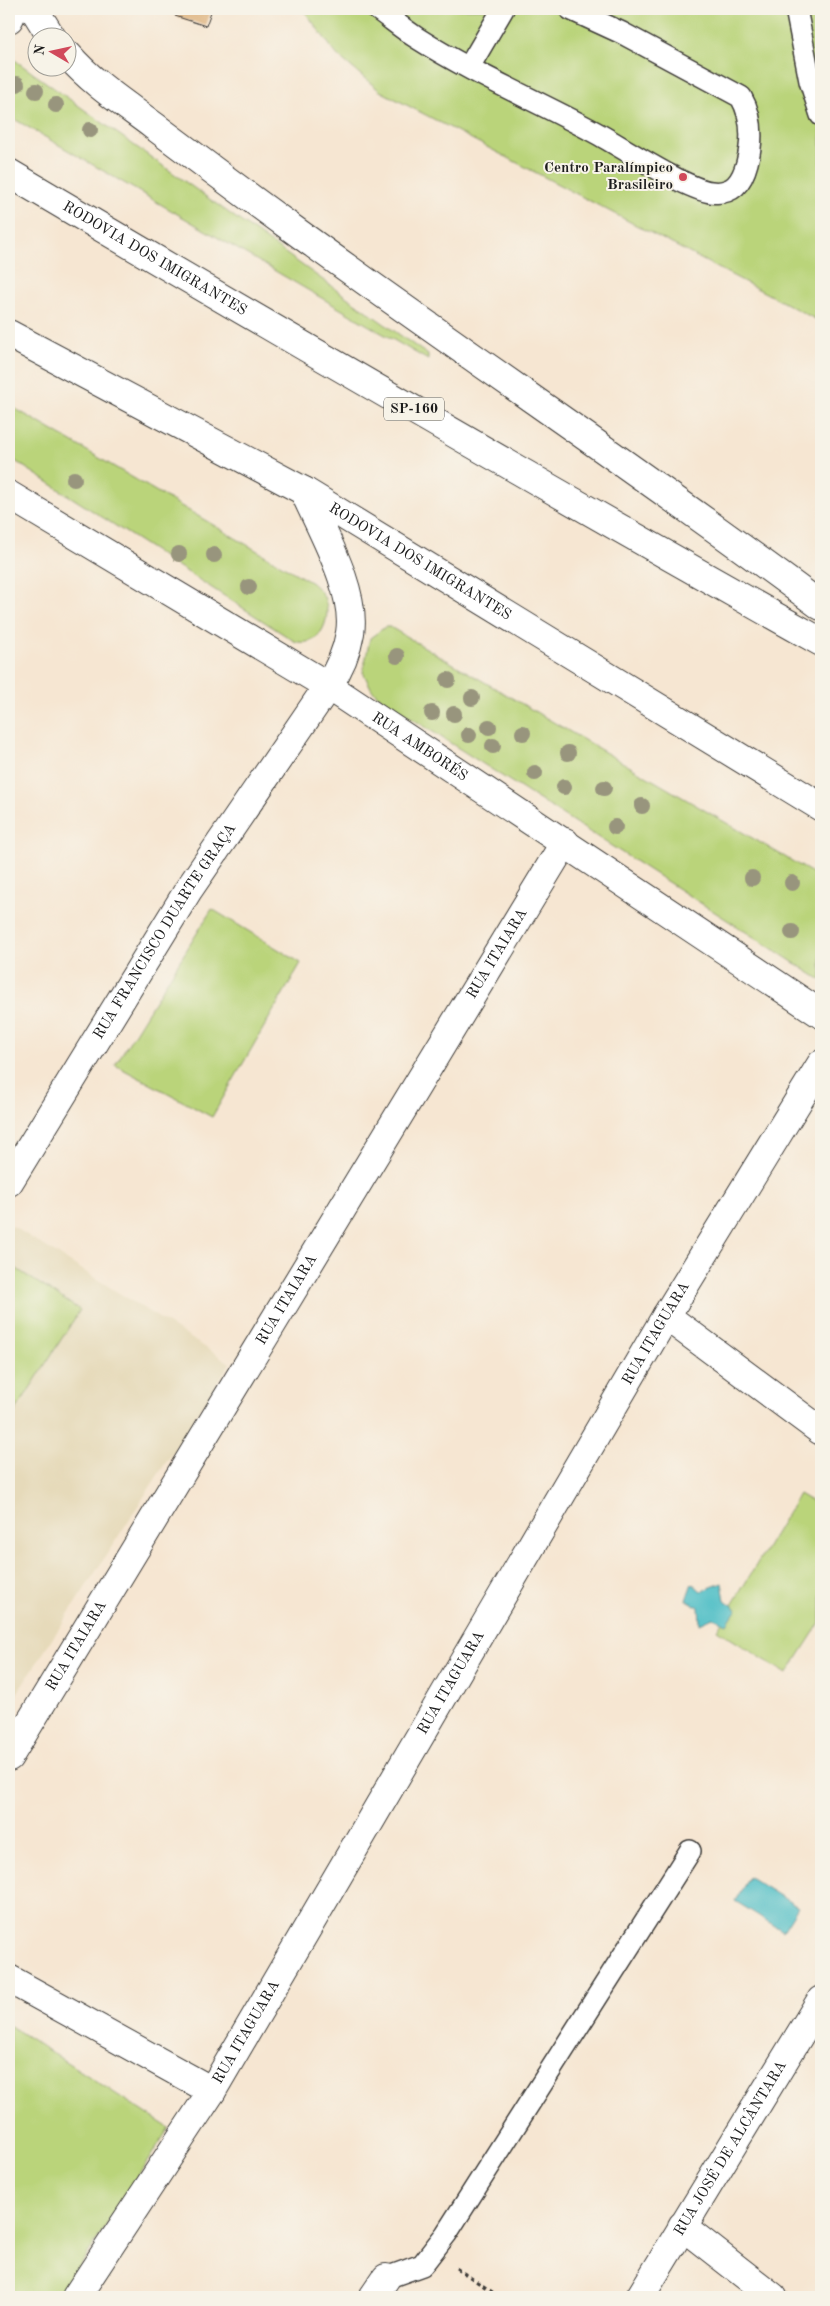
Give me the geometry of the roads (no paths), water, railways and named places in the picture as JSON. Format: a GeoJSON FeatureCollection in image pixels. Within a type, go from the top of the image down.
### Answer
{"type":"FeatureCollection","features":[{"type":"Feature","properties":{"kind":"main road"},"geometry":{"type":"LineString","coordinates":[[9,19],[14,9]]}},
{"type":"Feature","properties":{"kind":"main road"},"geometry":{"type":"LineString","coordinates":[[34,9],[46,28]]}},
{"type":"Feature","properties":{"kind":"main road"},"geometry":{"type":"LineString","coordinates":[[78,67],[264,208],[426,326],[719,529],[821,606]]}},
{"type":"Feature","properties":{"kind":"main road","name":"RODOVIA DOS IMIGRANTES"},"geometry":{"type":"LineString","coordinates":[[9,173],[408,405],[544,487],[821,642]]}},
{"type":"Feature","properties":{"kind":"main road","name":"RODOVIA DOS IMIGRANTES"},"geometry":{"type":"LineString","coordinates":[[9,334],[304,491],[821,807]]}},
{"type":"Feature","properties":{"kind":"main road","name":"RUA FRANCISCO DUARTE GRAÇA"},"geometry":{"type":"LineString","coordinates":[[9,1182],[190,889],[338,670],[350,632],[347,586],[304,491]]}},
{"type":"Feature","properties":{"kind":"main road","name":"RUA AMBORÉS"},"geometry":{"type":"LineString","coordinates":[[9,495],[328,686],[821,1014]]}},
{"type":"Feature","properties":{"kind":"main road","name":"RUA ITAIARA"},"geometry":{"type":"LineString","coordinates":[[9,1757],[565,842]]}},
{"type":"Feature","properties":{"kind":"main road","name":"RUA ITAGUARA"},"geometry":{"type":"LineString","coordinates":[[76,2297],[212,2091],[666,1316],[821,1064]]}},
{"type":"Feature","properties":{"kind":"main road"},"geometry":{"type":"LineString","coordinates":[[666,1316],[821,1431]]}},
{"type":"Feature","properties":{"kind":"main road"},"geometry":{"type":"LineString","coordinates":[[9,1979],[212,2091]]}},
{"type":"Feature","properties":{"kind":"main road","name":"RUA JOSÉ DE ALCÂNTARA"},"geometry":{"type":"LineString","coordinates":[[640,2297],[821,2000]]}},
{"type":"Feature","properties":{"kind":"main road"},"geometry":{"type":"LineString","coordinates":[[682,2226],[772,2297]]}},
{"type":"Feature","properties":{"kind":"lane"},"geometry":{"type":"LineString","coordinates":[[377,9],[417,38],[569,118],[695,188],[722,192],[739,184],[743,179],[749,153],[751,125],[748,109],[741,98],[622,33],[570,9]]}},
{"type":"Feature","properties":{"kind":"lane"},"geometry":{"type":"LineString","coordinates":[[469,67],[503,9]]}},
{"type":"Feature","properties":{"kind":"lane"},"geometry":{"type":"LineString","coordinates":[[796,9],[810,81],[821,115]]}},
{"type":"Feature","properties":{"kind":"lane"},"geometry":{"type":"LineString","coordinates":[[380,2288],[422,2265],[446,2234],[690,1851]]}},
{"type":"Feature","properties":{"kind":"water"},"geometry":{"type":"Polygon","coordinates":[[[692,1583],[701,1591],[722,1583],[725,1600],[737,1609],[727,1624],[713,1618],[700,1624],[699,1607],[686,1600],[692,1583]]]}},
{"type":"Feature","properties":{"kind":"water"},"geometry":{"type":"Polygon","coordinates":[[[749,1877],[798,1907],[783,1931],[735,1901],[749,1877]]]}},
{"type":"Feature","properties":{"kind":"place","name":"Centro Paralímpico Brasileiro"},"geometry":{"type":"Point","coordinates":[683,177]}}]}
